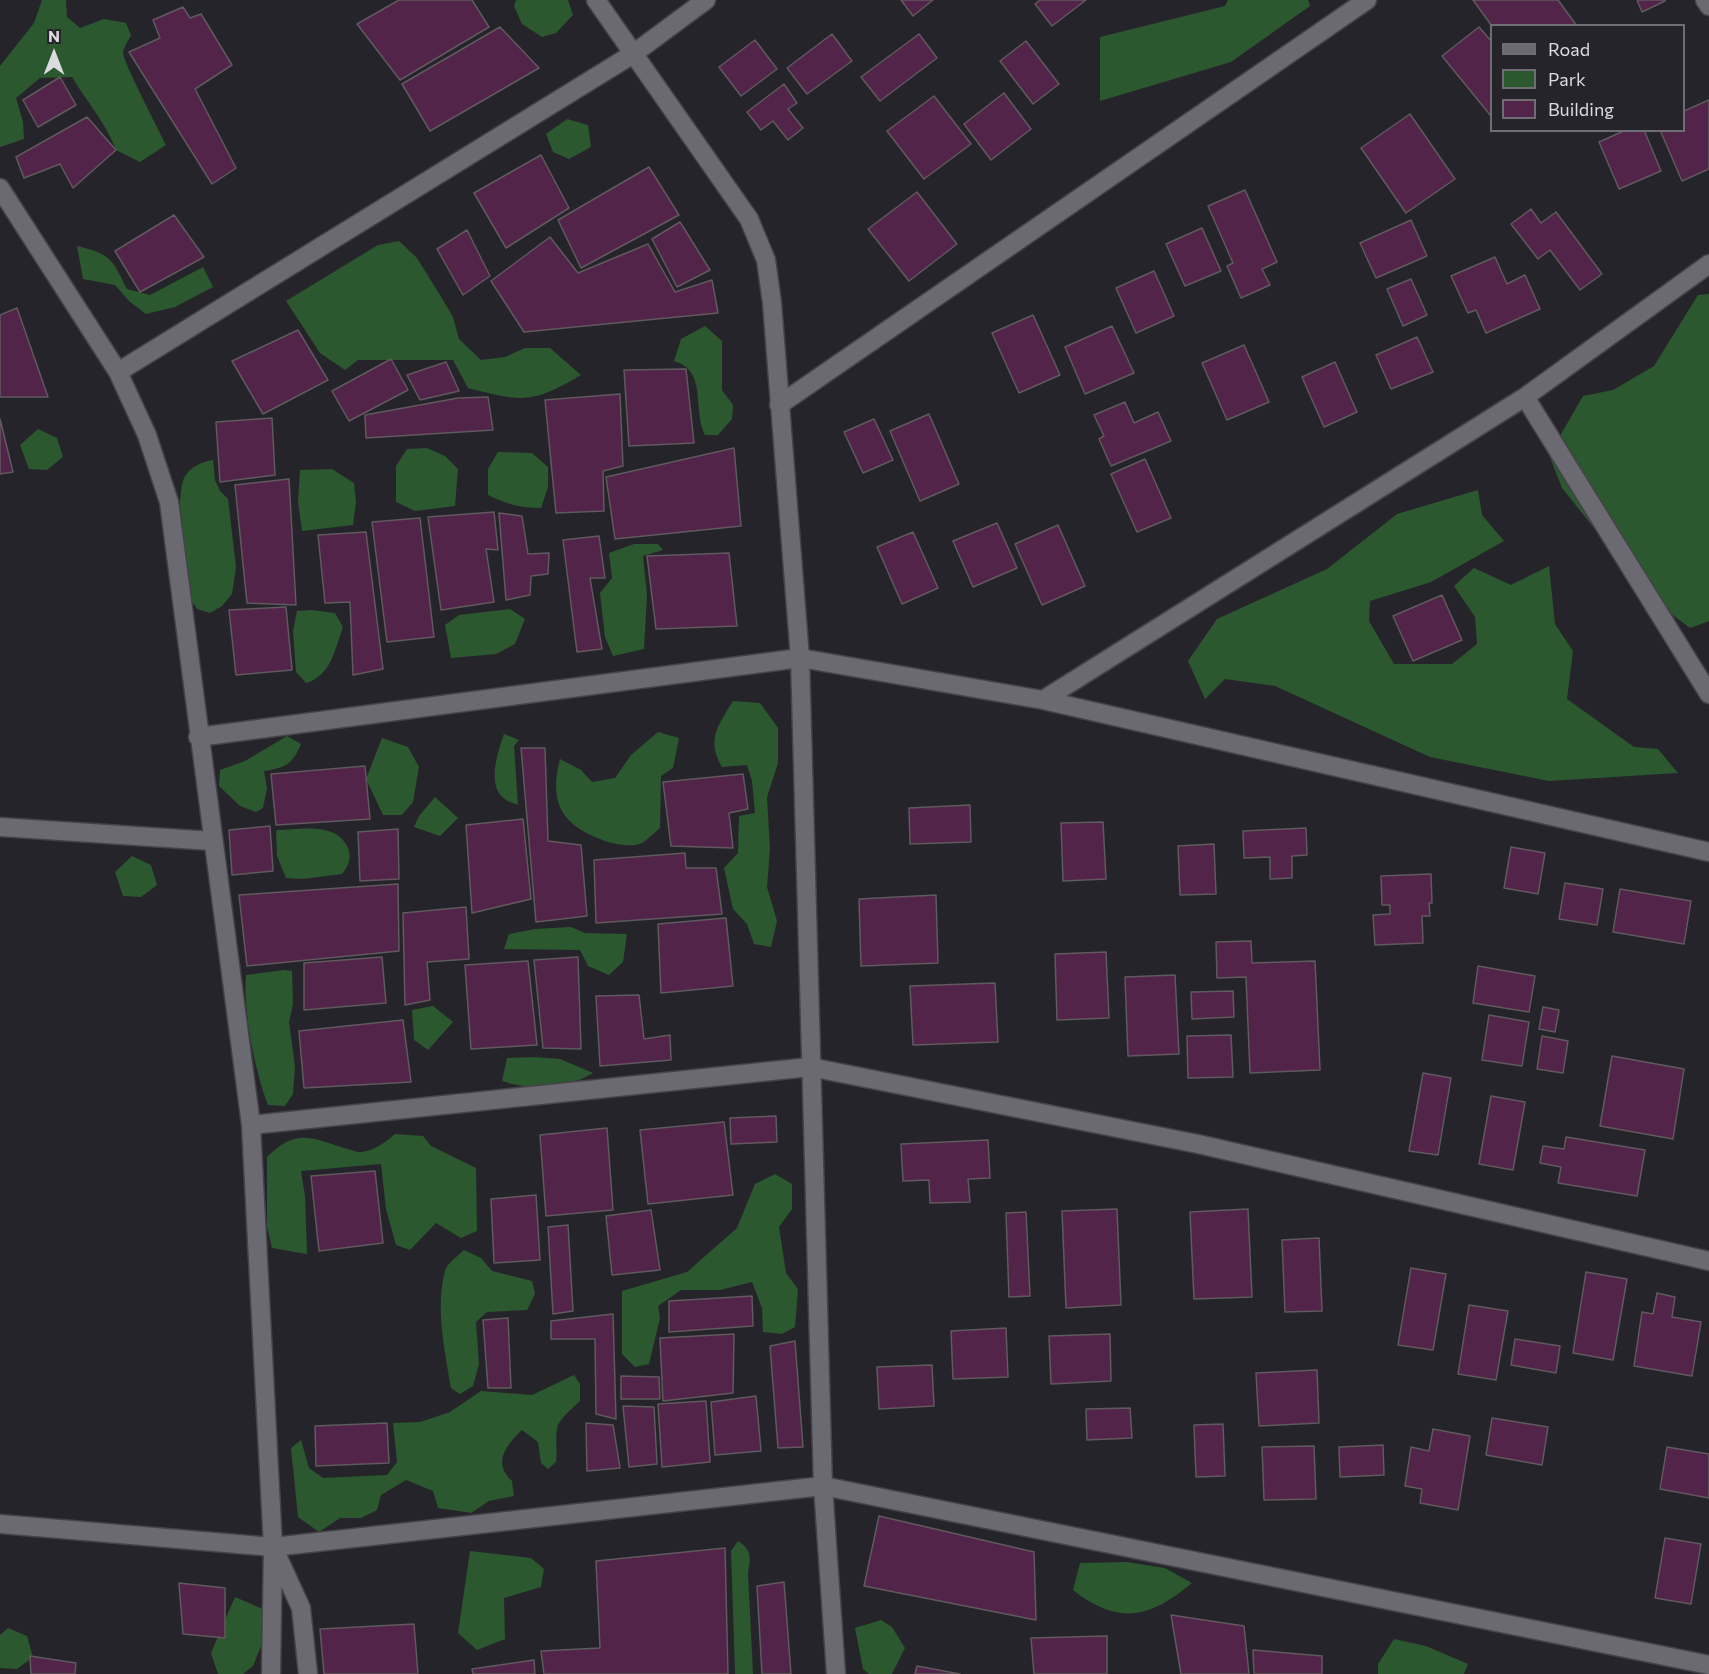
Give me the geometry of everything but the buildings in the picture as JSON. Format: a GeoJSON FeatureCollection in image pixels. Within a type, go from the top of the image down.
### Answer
{"type":"FeatureCollection","features":[{"type":"Feature","properties":{"kind":"street"},"geometry":{"type":"LineString","coordinates":[[596,0],[749,219],[766,260],[800,658],[823,1486],[836,1674]]}},
{"type":"Feature","properties":{"kind":"street"},"geometry":{"type":"LineString","coordinates":[[118,372],[633,54],[706,0]]}},
{"type":"Feature","properties":{"kind":"street"},"geometry":{"type":"LineString","coordinates":[[779,405],[1367,0]]}},
{"type":"Feature","properties":{"kind":"street"},"geometry":{"type":"LineString","coordinates":[[1705,0],[1709,6]]}},
{"type":"Feature","properties":{"kind":"street"},"geometry":{"type":"LineString","coordinates":[[2,194],[118,372],[147,435],[169,502],[198,737],[251,1125],[273,1547],[271,1674]]}},
{"type":"Feature","properties":{"kind":"street"},"geometry":{"type":"LineString","coordinates":[[1043,700],[1525,397],[1709,264]]}},
{"type":"Feature","properties":{"kind":"street"},"geometry":{"type":"LineString","coordinates":[[1525,397],[1709,694]]}},
{"type":"Feature","properties":{"kind":"street"},"geometry":{"type":"LineString","coordinates":[[198,737],[800,658],[1043,700],[1709,852]]}},
{"type":"Feature","properties":{"kind":"street"},"geometry":{"type":"LineString","coordinates":[[0,827],[212,841]]}},
{"type":"Feature","properties":{"kind":"street"},"geometry":{"type":"LineString","coordinates":[[251,1125],[810,1067],[1198,1144],[1708,1255]]}},
{"type":"Feature","properties":{"kind":"street"},"geometry":{"type":"LineString","coordinates":[[0,1524],[273,1547],[823,1486],[1709,1665]]}},
{"type":"Feature","properties":{"kind":"street"},"geometry":{"type":"LineString","coordinates":[[273,1547],[301,1608],[308,1674]]}},
{"type":"Feature","properties":{"kind":"green space"},"geometry":{"type":"Polygon","coordinates":[[[42,0],[66,0],[67,17],[80,28],[104,19],[126,23],[131,35],[123,52],[124,58],[166,145],[140,162],[116,150],[102,122],[72,77],[40,78],[16,98],[23,122],[24,139],[0,147],[0,66],[34,23],[42,0]]]}},
{"type":"Feature","properties":{"kind":"green space"},"geometry":{"type":"Polygon","coordinates":[[[516,0],[568,0],[573,15],[556,33],[542,37],[522,24],[514,6],[516,0]]]}},
{"type":"Feature","properties":{"kind":"green space"},"geometry":{"type":"Polygon","coordinates":[[[1228,0],[1308,0],[1310,6],[1231,62],[1100,101],[1100,37],[1225,6],[1228,0]]]}},
{"type":"Feature","properties":{"kind":"green space"},"geometry":{"type":"Polygon","coordinates":[[[567,119],[588,125],[591,147],[569,159],[553,152],[546,134],[567,119]]]}},
{"type":"Feature","properties":{"kind":"green space"},"geometry":{"type":"Polygon","coordinates":[[[399,241],[417,258],[440,295],[453,317],[459,339],[481,360],[505,357],[525,348],[550,348],[581,375],[538,396],[515,398],[468,388],[453,360],[358,360],[345,370],[320,353],[286,301],[378,245],[399,241]]]}},
{"type":"Feature","properties":{"kind":"green space"},"geometry":{"type":"Polygon","coordinates":[[[77,246],[97,252],[109,259],[127,289],[150,295],[203,267],[213,287],[175,307],[146,314],[129,301],[115,285],[83,279],[77,246]]]}},
{"type":"Feature","properties":{"kind":"green space"},"geometry":{"type":"Polygon","coordinates":[[[1709,294],[1709,621],[1690,628],[1650,598],[1562,488],[1549,455],[1583,396],[1613,390],[1654,366],[1698,295],[1709,294]]]}},
{"type":"Feature","properties":{"kind":"green space"},"geometry":{"type":"Polygon","coordinates":[[[705,326],[722,341],[722,390],[733,405],[732,419],[718,435],[705,435],[701,424],[695,382],[685,366],[674,361],[681,339],[705,326]]]}},
{"type":"Feature","properties":{"kind":"green space"},"geometry":{"type":"Polygon","coordinates":[[[38,429],[57,438],[63,457],[47,470],[29,469],[20,445],[38,429]]]}},
{"type":"Feature","properties":{"kind":"green space"},"geometry":{"type":"Polygon","coordinates":[[[427,448],[445,456],[458,469],[455,506],[415,511],[396,502],[396,466],[407,449],[427,448]]]}},
{"type":"Feature","properties":{"kind":"green space"},"geometry":{"type":"Polygon","coordinates":[[[498,452],[532,453],[548,467],[548,487],[541,508],[514,505],[488,495],[488,469],[498,452]]]}},
{"type":"Feature","properties":{"kind":"green space"},"geometry":{"type":"Polygon","coordinates":[[[213,460],[215,480],[220,491],[228,499],[236,567],[232,594],[222,606],[210,613],[197,609],[186,587],[180,536],[180,500],[185,476],[198,465],[213,460]]]}},
{"type":"Feature","properties":{"kind":"green space"},"geometry":{"type":"Polygon","coordinates":[[[332,469],[354,483],[356,502],[353,525],[302,531],[298,502],[300,470],[332,469]]]}},
{"type":"Feature","properties":{"kind":"green space"},"geometry":{"type":"Polygon","coordinates":[[[1478,490],[1482,515],[1504,541],[1431,582],[1370,601],[1369,621],[1394,664],[1452,664],[1477,644],[1475,617],[1454,586],[1474,568],[1511,585],[1549,566],[1555,624],[1573,651],[1567,699],[1634,747],[1658,749],[1678,773],[1549,781],[1430,757],[1275,686],[1225,679],[1205,699],[1188,661],[1217,619],[1327,569],[1397,514],[1478,490]]]}},
{"type":"Feature","properties":{"kind":"green space"},"geometry":{"type":"Polygon","coordinates":[[[634,544],[658,544],[663,550],[643,556],[647,595],[644,649],[613,656],[605,637],[600,593],[612,578],[609,553],[634,544]]]}},
{"type":"Feature","properties":{"kind":"green space"},"geometry":{"type":"Polygon","coordinates":[[[510,609],[525,619],[515,644],[496,654],[451,658],[445,625],[459,615],[510,609]]]}},
{"type":"Feature","properties":{"kind":"green space"},"geometry":{"type":"Polygon","coordinates":[[[297,611],[335,613],[343,627],[327,668],[306,683],[296,672],[293,631],[297,611]]]}},
{"type":"Feature","properties":{"kind":"green space"},"geometry":{"type":"Polygon","coordinates":[[[733,701],[760,703],[778,728],[778,763],[767,797],[770,849],[767,887],[777,921],[771,947],[754,944],[747,924],[733,909],[724,868],[738,853],[739,816],[755,813],[752,781],[747,765],[722,767],[715,748],[714,740],[719,725],[733,701]]]}},
{"type":"Feature","properties":{"kind":"green space"},"geometry":{"type":"Polygon","coordinates":[[[658,732],[679,738],[673,768],[661,776],[660,828],[642,843],[624,845],[591,835],[569,820],[562,811],[556,789],[560,759],[581,770],[592,782],[615,778],[631,755],[658,732]]]}},
{"type":"Feature","properties":{"kind":"green space"},"geometry":{"type":"Polygon","coordinates":[[[504,734],[519,740],[514,746],[518,805],[505,799],[496,786],[495,768],[504,734]]]}},
{"type":"Feature","properties":{"kind":"green space"},"geometry":{"type":"Polygon","coordinates":[[[287,736],[301,744],[295,756],[287,764],[264,771],[267,788],[263,808],[256,812],[240,806],[219,786],[220,770],[245,761],[287,736]]]}},
{"type":"Feature","properties":{"kind":"green space"},"geometry":{"type":"Polygon","coordinates":[[[382,738],[408,747],[419,767],[413,802],[402,815],[383,815],[366,779],[382,738]]]}},
{"type":"Feature","properties":{"kind":"green space"},"geometry":{"type":"Polygon","coordinates":[[[435,797],[458,818],[440,836],[414,827],[419,816],[435,797]]]}},
{"type":"Feature","properties":{"kind":"green space"},"geometry":{"type":"Polygon","coordinates":[[[276,830],[327,830],[342,839],[348,848],[349,862],[342,874],[302,879],[286,878],[277,856],[276,830]]]}},
{"type":"Feature","properties":{"kind":"green space"},"geometry":{"type":"Polygon","coordinates":[[[132,856],[151,865],[157,885],[141,897],[123,896],[115,872],[132,856]]]}},
{"type":"Feature","properties":{"kind":"green space"},"geometry":{"type":"Polygon","coordinates":[[[571,927],[585,933],[627,934],[623,962],[609,975],[588,966],[580,950],[504,949],[509,934],[535,929],[571,927]]]}},
{"type":"Feature","properties":{"kind":"green space"},"geometry":{"type":"Polygon","coordinates":[[[292,971],[293,1004],[289,1022],[295,1066],[293,1094],[285,1106],[268,1105],[251,1041],[246,1006],[246,975],[292,971]]]}},
{"type":"Feature","properties":{"kind":"green space"},"geometry":{"type":"Polygon","coordinates":[[[433,1006],[453,1022],[428,1050],[414,1040],[412,1010],[433,1006]]]}},
{"type":"Feature","properties":{"kind":"green space"},"geometry":{"type":"Polygon","coordinates":[[[507,1058],[560,1059],[593,1073],[572,1082],[549,1087],[525,1086],[502,1081],[507,1058]]]}},
{"type":"Feature","properties":{"kind":"green space"},"geometry":{"type":"Polygon","coordinates":[[[395,1134],[423,1136],[431,1146],[476,1168],[477,1231],[461,1238],[436,1223],[410,1250],[396,1245],[386,1209],[381,1164],[301,1171],[305,1196],[307,1254],[272,1248],[267,1227],[267,1157],[286,1142],[295,1139],[312,1139],[360,1152],[376,1148],[395,1134]]]}},
{"type":"Feature","properties":{"kind":"green space"},"geometry":{"type":"Polygon","coordinates":[[[775,1174],[792,1184],[792,1209],[779,1227],[786,1273],[798,1289],[795,1327],[782,1334],[763,1332],[762,1308],[752,1282],[720,1290],[681,1290],[658,1306],[660,1318],[649,1364],[635,1367],[622,1354],[622,1291],[687,1272],[737,1228],[755,1184],[775,1174]]]}},
{"type":"Feature","properties":{"kind":"green space"},"geometry":{"type":"Polygon","coordinates":[[[464,1250],[481,1258],[492,1271],[532,1281],[535,1294],[527,1310],[487,1312],[476,1322],[479,1364],[473,1386],[460,1394],[451,1388],[442,1330],[441,1299],[446,1268],[464,1250]]]}},
{"type":"Feature","properties":{"kind":"green space"},"geometry":{"type":"Polygon","coordinates":[[[574,1375],[580,1384],[580,1401],[559,1423],[556,1436],[556,1462],[548,1469],[541,1463],[538,1442],[522,1430],[504,1454],[503,1468],[512,1481],[514,1496],[489,1501],[471,1513],[438,1508],[433,1491],[406,1480],[381,1495],[377,1510],[361,1518],[340,1518],[319,1532],[298,1517],[291,1448],[301,1440],[309,1468],[323,1478],[387,1475],[397,1462],[393,1423],[420,1422],[450,1412],[481,1391],[532,1395],[574,1375]]]}},
{"type":"Feature","properties":{"kind":"green space"},"geometry":{"type":"Polygon","coordinates":[[[738,1541],[748,1551],[750,1559],[748,1573],[753,1674],[735,1674],[731,1551],[738,1541]]]}},
{"type":"Feature","properties":{"kind":"green space"},"geometry":{"type":"Polygon","coordinates":[[[470,1551],[531,1558],[544,1569],[541,1587],[504,1598],[505,1639],[477,1650],[458,1633],[470,1551]]]}},
{"type":"Feature","properties":{"kind":"green space"},"geometry":{"type":"Polygon","coordinates":[[[1127,1562],[1165,1568],[1192,1583],[1162,1604],[1134,1613],[1120,1613],[1105,1609],[1073,1590],[1080,1563],[1127,1562]]]}},
{"type":"Feature","properties":{"kind":"green space"},"geometry":{"type":"Polygon","coordinates":[[[235,1597],[274,1614],[253,1666],[243,1674],[218,1674],[211,1653],[235,1597]]]}},
{"type":"Feature","properties":{"kind":"green space"},"geometry":{"type":"Polygon","coordinates":[[[881,1620],[892,1627],[905,1648],[892,1674],[869,1674],[863,1669],[855,1628],[881,1620]]]}},
{"type":"Feature","properties":{"kind":"green space"},"geometry":{"type":"Polygon","coordinates":[[[8,1628],[27,1636],[33,1657],[17,1669],[0,1668],[0,1635],[8,1628]]]}},
{"type":"Feature","properties":{"kind":"green space"},"geometry":{"type":"Polygon","coordinates":[[[1394,1639],[1426,1646],[1468,1664],[1464,1674],[1378,1674],[1378,1664],[1394,1639]]]}}]}
